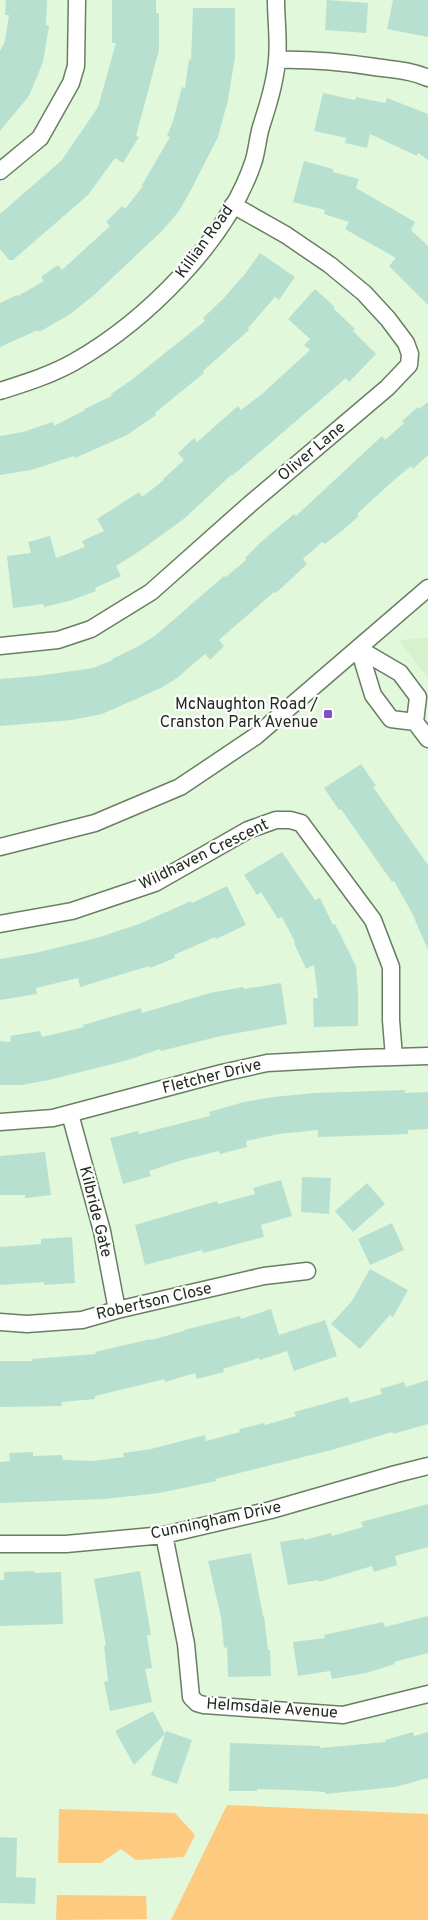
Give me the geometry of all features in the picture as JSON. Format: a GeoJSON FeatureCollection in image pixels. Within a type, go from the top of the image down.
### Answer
{"type":"FeatureCollection","features":[{"type":"Feature","properties":{"kind":"street"},"geometry":{"type":"LineString","coordinates":[[0,171],[40,138],[71,83],[76,66],[77,0]]}},
{"type":"Feature","properties":{"kind":"street","name":"Killian Road"},"geometry":{"type":"LineString","coordinates":[[0,391],[41,378],[74,362],[105,342],[142,313],[180,279],[206,245],[233,205],[254,160],[272,91],[277,60],[276,0]]}},
{"type":"Feature","properties":{"kind":"street"},"geometry":{"type":"LineString","coordinates":[[277,60],[323,61],[395,69],[415,72],[428,78]]}},
{"type":"Feature","properties":{"kind":"street","name":"Oliver Lane"},"geometry":{"type":"LineString","coordinates":[[0,646],[58,640],[91,629],[151,592],[250,504],[388,388],[409,365],[410,354],[406,343],[388,319],[364,293],[323,260],[286,235],[233,205]]}},
{"type":"Feature","properties":{"kind":"street"},"geometry":{"type":"LineString","coordinates":[[0,846],[95,823],[180,786],[256,736],[428,588]]}},
{"type":"Feature","properties":{"kind":"street"},"geometry":{"type":"LineString","coordinates":[[359,649],[372,695],[391,719],[415,722]]}},
{"type":"Feature","properties":{"kind":"street"},"geometry":{"type":"LineString","coordinates":[[359,649],[400,673],[418,697],[415,722],[428,739]]}},
{"type":"Feature","properties":{"kind":"street","name":"Wildhaven Crescent"},"geometry":{"type":"LineString","coordinates":[[0,924],[72,911],[155,883],[248,830],[276,820],[290,820],[301,824],[373,920],[391,967],[391,1020],[394,1057]]}},
{"type":"Feature","properties":{"kind":"street","name":"Fletcher Drive"},"geometry":{"type":"LineString","coordinates":[[0,1122],[53,1118],[213,1075],[267,1063],[428,1056]]}},
{"type":"Feature","properties":{"kind":"street","name":"Kilbride Gate"},"geometry":{"type":"LineString","coordinates":[[70,1114],[102,1231],[117,1310]]}},
{"type":"Feature","properties":{"kind":"street","name":"Robertson Close"},"geometry":{"type":"LineString","coordinates":[[0,1322],[27,1324],[82,1320],[264,1276],[308,1271]]}},
{"type":"Feature","properties":{"kind":"street","name":"Cunningham Drive"},"geometry":{"type":"LineString","coordinates":[[0,1544],[66,1544],[164,1535],[271,1510],[428,1466]]}},
{"type":"Feature","properties":{"kind":"street","name":"Helmsdale Avenue"},"geometry":{"type":"LineString","coordinates":[[164,1535],[186,1644],[192,1697],[197,1703],[343,1715],[428,1694]]}},
{"type":"Feature","properties":{"kind":"shaded area"},"geometry":{"type":"Polygon","coordinates":[[[428,637],[428,678],[399,641],[428,637]]]}},
{"type":"Feature","properties":{"kind":"shaded area"},"geometry":{"type":"Polygon","coordinates":[[[227,1805],[428,1814],[428,1920],[171,1920],[227,1805]]]}},
{"type":"Feature","properties":{"kind":"shaded area"},"geometry":{"type":"Polygon","coordinates":[[[59,1809],[175,1813],[195,1835],[184,1857],[136,1860],[121,1849],[101,1863],[58,1863],[59,1809]]]}},
{"type":"Feature","properties":{"kind":"shaded area"},"geometry":{"type":"Polygon","coordinates":[[[57,1895],[146,1896],[147,1919],[56,1920],[57,1895]]]}},
{"type":"Feature","properties":{"kind":"building"},"geometry":{"type":"Polygon","coordinates":[[[6,0],[47,0],[46,25],[49,26],[43,62],[29,96],[0,131],[0,51],[5,41],[9,15],[5,15],[6,0]]]}},
{"type":"Feature","properties":{"kind":"building"},"geometry":{"type":"Polygon","coordinates":[[[112,0],[156,0],[156,13],[159,13],[159,50],[136,136],[139,137],[123,163],[115,158],[88,195],[13,260],[9,260],[0,249],[0,214],[62,160],[98,107],[116,43],[112,43],[112,0]]]}},
{"type":"Feature","properties":{"kind":"building"},"geometry":{"type":"Polygon","coordinates":[[[327,0],[368,3],[366,33],[325,30],[327,0]]]}},
{"type":"Feature","properties":{"kind":"building"},"geometry":{"type":"Polygon","coordinates":[[[393,0],[428,0],[428,37],[387,29],[393,0]]]}},
{"type":"Feature","properties":{"kind":"building"},"geometry":{"type":"Polygon","coordinates":[[[193,8],[235,8],[235,57],[228,100],[218,137],[191,190],[179,211],[162,231],[93,296],[69,315],[39,332],[38,330],[0,347],[0,303],[18,296],[44,281],[41,277],[58,265],[62,270],[110,226],[106,222],[122,206],[125,209],[143,186],[170,137],[167,136],[182,87],[185,88],[189,59],[191,60],[193,8]]]}},
{"type":"Feature","properties":{"kind":"building"},"geometry":{"type":"Polygon","coordinates":[[[323,93],[355,100],[356,97],[385,103],[387,98],[428,114],[428,160],[418,153],[417,156],[370,134],[367,148],[345,143],[346,138],[314,131],[323,93]]]}},
{"type":"Feature","properties":{"kind":"building"},"geometry":{"type":"Polygon","coordinates":[[[304,161],[359,179],[356,188],[415,222],[411,230],[428,246],[428,305],[389,266],[396,258],[345,229],[349,222],[324,214],[325,210],[293,202],[304,161]]]}},
{"type":"Feature","properties":{"kind":"building"},"geometry":{"type":"Polygon","coordinates":[[[260,253],[295,277],[279,300],[275,297],[248,328],[249,330],[203,371],[204,373],[155,413],[156,415],[127,435],[75,458],[74,456],[31,470],[0,475],[0,436],[23,432],[53,422],[54,426],[112,396],[111,394],[205,321],[203,318],[245,274],[260,253]]]}},
{"type":"Feature","properties":{"kind":"building"},"geometry":{"type":"Polygon","coordinates":[[[315,289],[335,307],[333,308],[355,329],[353,331],[376,354],[349,382],[346,378],[231,475],[185,518],[116,566],[121,576],[95,588],[96,591],[69,601],[44,607],[43,604],[13,608],[7,556],[31,553],[28,542],[50,536],[56,558],[85,547],[82,541],[104,531],[97,519],[139,492],[142,497],[164,480],[184,460],[178,453],[194,438],[197,442],[238,406],[241,410],[262,394],[310,350],[304,345],[310,339],[288,319],[315,289]]]}},
{"type":"Feature","properties":{"kind":"building"},"geometry":{"type":"Polygon","coordinates":[[[428,402],[428,455],[413,469],[411,466],[394,480],[357,514],[359,516],[343,530],[325,544],[322,542],[303,559],[307,564],[276,593],[274,592],[219,640],[224,646],[210,660],[205,654],[177,678],[161,688],[102,714],[72,720],[0,726],[0,679],[93,668],[113,660],[156,635],[224,576],[226,577],[246,560],[245,558],[261,542],[294,514],[296,516],[382,436],[385,440],[404,423],[402,421],[418,407],[419,409],[428,402]]]}},
{"type":"Feature","properties":{"kind":"building"},"geometry":{"type":"Polygon","coordinates":[[[361,764],[376,786],[373,787],[428,865],[428,950],[412,913],[394,881],[392,882],[324,788],[361,764]]]}},
{"type":"Feature","properties":{"kind":"building"},"geometry":{"type":"Polygon","coordinates":[[[282,852],[315,900],[320,898],[356,966],[358,1026],[314,1027],[313,998],[318,998],[314,965],[306,969],[282,917],[278,919],[261,892],[257,895],[244,875],[282,852]]]}},
{"type":"Feature","properties":{"kind":"building"},"geometry":{"type":"Polygon","coordinates":[[[227,886],[246,925],[174,955],[175,958],[150,968],[149,966],[80,987],[78,978],[36,988],[37,994],[0,1000],[0,959],[35,953],[97,938],[139,924],[191,901],[192,903],[227,886]]]}},
{"type":"Feature","properties":{"kind":"building"},"geometry":{"type":"Polygon","coordinates":[[[281,983],[287,1024],[221,1036],[161,1051],[160,1049],[128,1060],[49,1080],[21,1085],[0,1085],[0,1041],[11,1042],[10,1036],[40,1031],[42,1037],[84,1027],[83,1025],[141,1008],[142,1013],[210,993],[281,983]]]}},
{"type":"Feature","properties":{"kind":"building"},"geometry":{"type":"Polygon","coordinates":[[[405,1090],[405,1093],[428,1092],[428,1129],[408,1130],[408,1134],[381,1135],[318,1137],[318,1130],[279,1134],[246,1141],[247,1147],[220,1154],[219,1151],[182,1160],[149,1171],[151,1176],[123,1184],[110,1138],[138,1131],[139,1134],[210,1116],[209,1112],[244,1102],[273,1097],[314,1093],[405,1090]]]}},
{"type":"Feature","properties":{"kind":"building"},"geometry":{"type":"Polygon","coordinates":[[[45,1152],[51,1195],[25,1198],[25,1195],[0,1195],[0,1156],[45,1152]]]}},
{"type":"Feature","properties":{"kind":"building"},"geometry":{"type":"Polygon","coordinates":[[[302,1177],[331,1178],[329,1214],[301,1212],[302,1177]]]}},
{"type":"Feature","properties":{"kind":"building"},"geometry":{"type":"Polygon","coordinates":[[[281,1180],[292,1216],[261,1225],[264,1237],[203,1253],[202,1250],[145,1265],[135,1225],[217,1201],[218,1204],[255,1194],[253,1188],[281,1180]]]}},
{"type":"Feature","properties":{"kind":"building"},"geometry":{"type":"Polygon","coordinates":[[[367,1183],[385,1204],[353,1232],[335,1211],[367,1183]]]}},
{"type":"Feature","properties":{"kind":"building"},"geometry":{"type":"Polygon","coordinates":[[[392,1223],[404,1250],[370,1265],[358,1239],[392,1223]]]}},
{"type":"Feature","properties":{"kind":"building"},"geometry":{"type":"Polygon","coordinates":[[[72,1237],[75,1283],[44,1285],[44,1282],[0,1285],[0,1247],[41,1244],[41,1239],[72,1237]]]}},
{"type":"Feature","properties":{"kind":"building"},"geometry":{"type":"Polygon","coordinates":[[[370,1269],[408,1290],[393,1317],[390,1315],[360,1349],[331,1324],[352,1301],[370,1269]]]}},
{"type":"Feature","properties":{"kind":"building"},"geometry":{"type":"Polygon","coordinates":[[[271,1309],[279,1335],[325,1320],[337,1356],[294,1371],[287,1351],[223,1369],[224,1372],[197,1379],[195,1373],[165,1382],[165,1379],[95,1396],[95,1399],[61,1402],[62,1406],[0,1407],[0,1361],[32,1361],[32,1359],[96,1354],[95,1352],[151,1340],[240,1316],[241,1319],[271,1309]]]}},
{"type":"Feature","properties":{"kind":"building"},"geometry":{"type":"Polygon","coordinates":[[[428,1380],[428,1424],[215,1479],[216,1481],[160,1493],[104,1499],[0,1503],[0,1462],[10,1461],[9,1453],[33,1452],[33,1456],[62,1455],[63,1460],[93,1461],[124,1457],[123,1453],[151,1449],[205,1435],[206,1441],[240,1432],[239,1429],[264,1423],[265,1425],[296,1416],[294,1412],[348,1397],[350,1403],[382,1394],[380,1389],[404,1382],[406,1387],[428,1380]]]}},
{"type":"Feature","properties":{"kind":"building"},"geometry":{"type":"Polygon","coordinates":[[[428,1504],[428,1547],[395,1556],[397,1565],[374,1572],[372,1566],[319,1582],[318,1580],[288,1585],[280,1542],[304,1538],[304,1540],[331,1533],[332,1536],[363,1527],[361,1522],[428,1504]]]}},
{"type":"Feature","properties":{"kind":"building"},"geometry":{"type":"Polygon","coordinates":[[[251,1553],[264,1615],[268,1650],[270,1650],[271,1676],[228,1677],[227,1647],[224,1648],[221,1617],[208,1561],[251,1553]]]}},
{"type":"Feature","properties":{"kind":"building"},"geometry":{"type":"Polygon","coordinates":[[[34,1571],[34,1573],[61,1572],[63,1624],[0,1626],[0,1580],[4,1580],[4,1572],[34,1571]]]}},
{"type":"Feature","properties":{"kind":"building"},"geometry":{"type":"Polygon","coordinates":[[[140,1571],[151,1635],[147,1635],[152,1668],[145,1669],[152,1702],[110,1711],[104,1682],[108,1681],[104,1646],[106,1646],[94,1579],[140,1571]]]}},
{"type":"Feature","properties":{"kind":"building"},"geometry":{"type":"Polygon","coordinates":[[[428,1616],[428,1653],[394,1662],[395,1664],[366,1673],[332,1679],[330,1671],[298,1676],[293,1642],[325,1638],[324,1635],[383,1622],[385,1627],[428,1616]]]}},
{"type":"Feature","properties":{"kind":"building"},"geometry":{"type":"Polygon","coordinates":[[[153,1711],[165,1734],[134,1765],[115,1731],[153,1711]]]}},
{"type":"Feature","properties":{"kind":"building"},"geometry":{"type":"Polygon","coordinates":[[[166,1731],[192,1740],[177,1784],[151,1775],[166,1731]]]}},
{"type":"Feature","properties":{"kind":"building"},"geometry":{"type":"Polygon","coordinates":[[[413,1732],[414,1736],[428,1732],[428,1778],[395,1787],[325,1794],[325,1792],[292,1790],[257,1789],[257,1791],[229,1791],[230,1743],[320,1746],[320,1748],[386,1742],[385,1740],[413,1732]]]}},
{"type":"Feature","properties":{"kind":"building"},"geometry":{"type":"Polygon","coordinates":[[[0,1837],[17,1838],[16,1877],[36,1878],[35,1904],[0,1903],[0,1837]]]}},
{"type":"Feature","properties":{"kind":"place","name":"McNaughton Road / Cranston Park Avenue"},"geometry":{"type":"Point","coordinates":[328,714]}}]}
